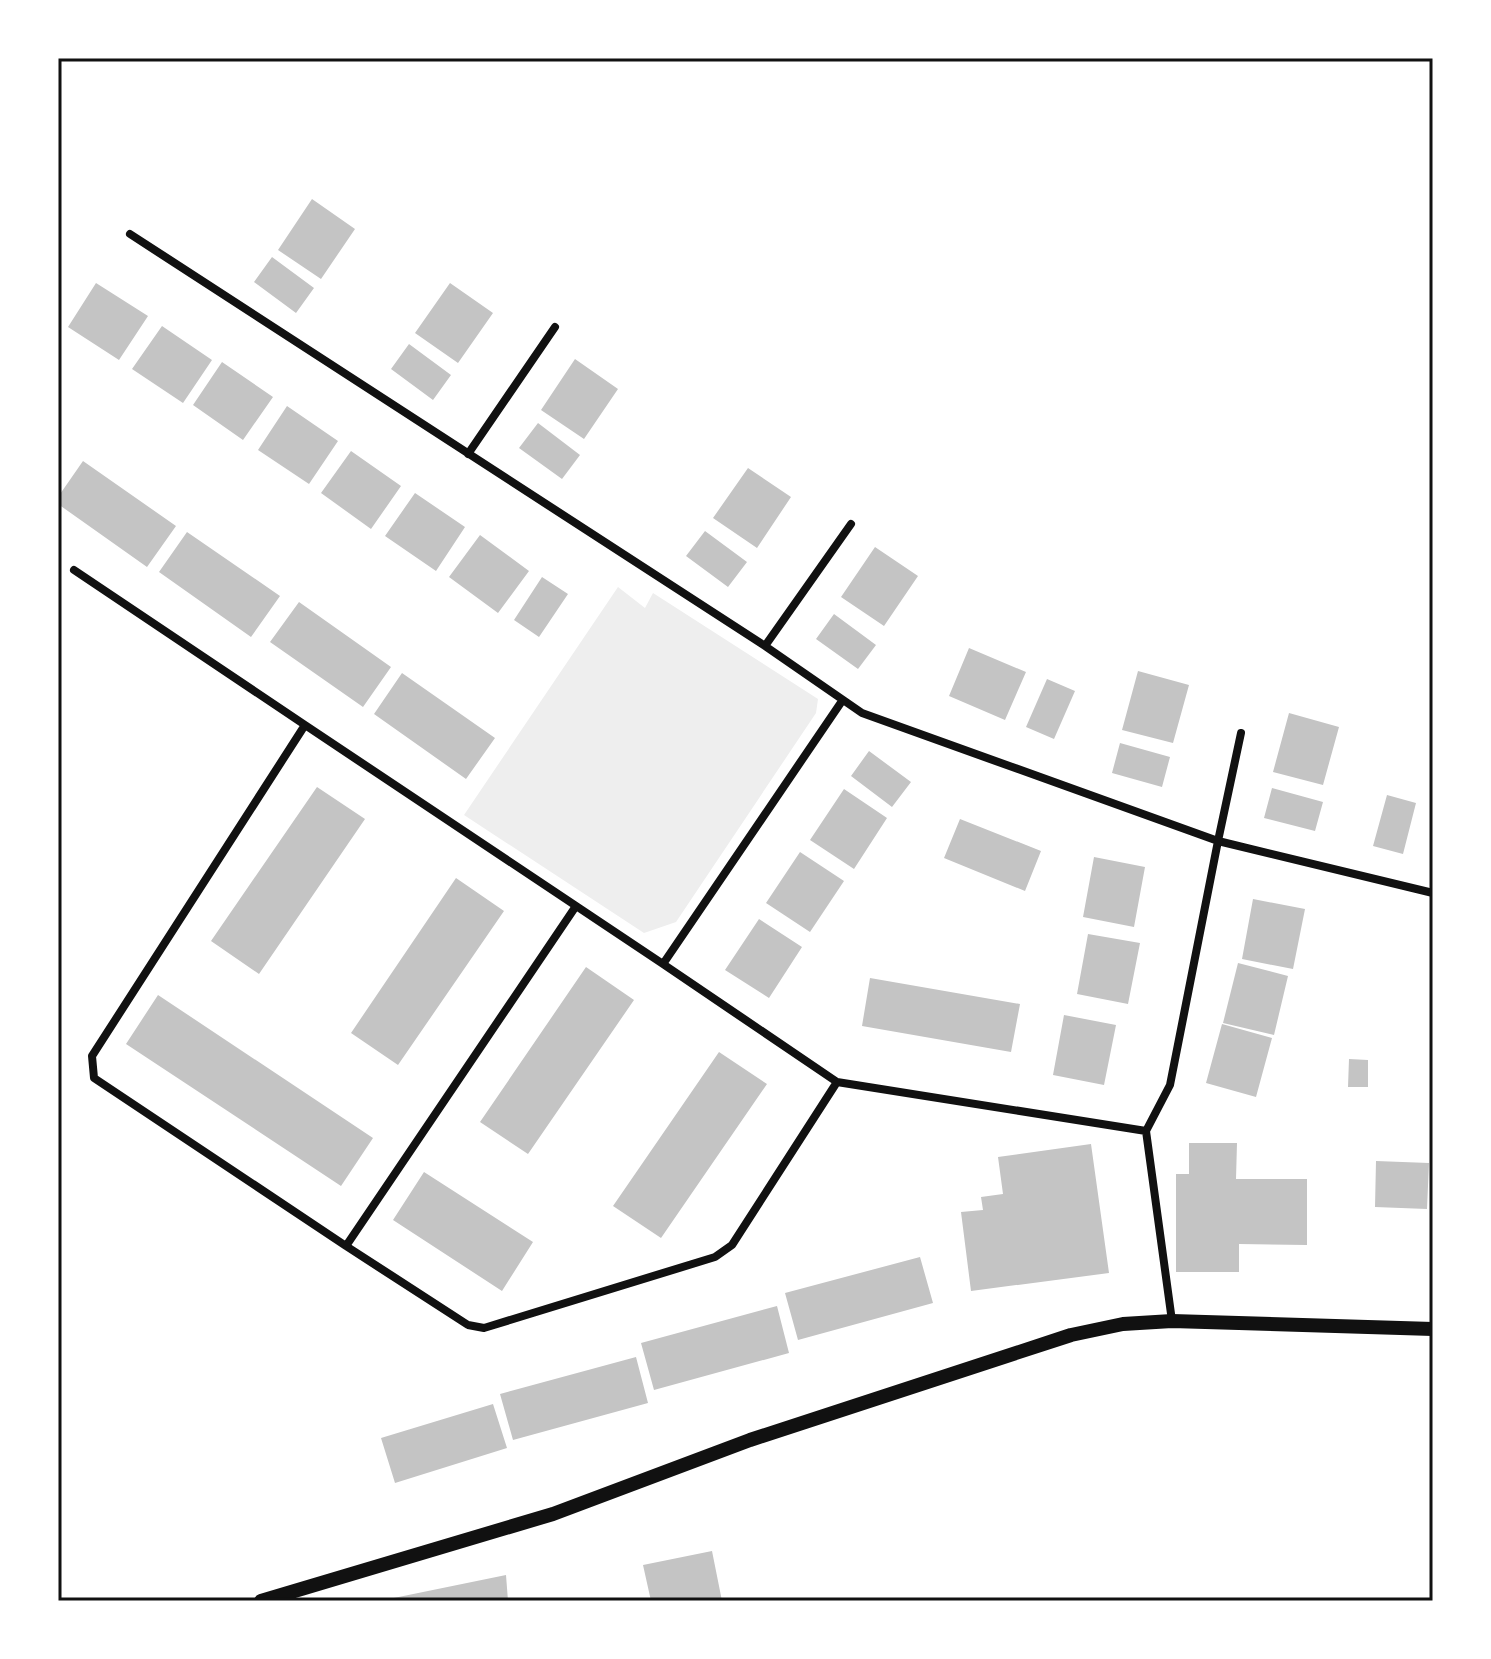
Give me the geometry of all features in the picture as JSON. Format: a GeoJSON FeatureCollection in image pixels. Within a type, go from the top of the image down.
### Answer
{"type":"FeatureCollection","features":[{"type":"Feature","properties":{"kind":"street"},"geometry":{"type":"LineString","coordinates":[[130,234],[765,646],[842,701],[886,722],[1218,841],[1433,893]]}},
{"type":"Feature","properties":{"kind":"street"},"geometry":{"type":"LineString","coordinates":[[468,454],[555,327]]}},
{"type":"Feature","properties":{"kind":"street"},"geometry":{"type":"LineString","coordinates":[[765,646],[851,524]]}},
{"type":"Feature","properties":{"kind":"street"},"geometry":{"type":"LineString","coordinates":[[74,570],[837,1082],[1146,1131]]}},
{"type":"Feature","properties":{"kind":"street"},"geometry":{"type":"LineString","coordinates":[[663,964],[842,701]]}},
{"type":"Feature","properties":{"kind":"street"},"geometry":{"type":"LineString","coordinates":[[305,725],[92,1056],[90,1067],[94,1078],[468,1325],[484,1328],[715,1257],[732,1245],[837,1082]]}},
{"type":"Feature","properties":{"kind":"street"},"geometry":{"type":"LineString","coordinates":[[1172,1321],[1146,1131],[1170,1085],[1241,733]]}},
{"type":"Feature","properties":{"kind":"street"},"geometry":{"type":"LineString","coordinates":[[346,1246],[576,906]]}},
{"type":"Feature","properties":{"kind":"street"},"geometry":{"type":"LineString","coordinates":[[261,1601],[553,1514],[750,1440],[1071,1335],[1123,1324],[1172,1321],[1433,1329]]}},
{"type":"Feature","properties":{"kind":"shaded area"},"geometry":{"type":"Polygon","coordinates":[[[618,587],[645,608],[653,593],[818,699],[816,713],[676,922],[644,933],[464,815],[618,587]]]}},
{"type":"Feature","properties":{"kind":"building"},"geometry":{"type":"Polygon","coordinates":[[[312,199],[355,229],[321,279],[278,250],[312,199]]]}},
{"type":"Feature","properties":{"kind":"building"},"geometry":{"type":"Polygon","coordinates":[[[272,257],[314,288],[296,313],[254,282],[272,257]]]}},
{"type":"Feature","properties":{"kind":"building"},"geometry":{"type":"Polygon","coordinates":[[[96,283],[148,316],[119,360],[68,327],[96,283]]]}},
{"type":"Feature","properties":{"kind":"building"},"geometry":{"type":"Polygon","coordinates":[[[450,283],[493,313],[458,363],[415,333],[450,283]]]}},
{"type":"Feature","properties":{"kind":"building"},"geometry":{"type":"Polygon","coordinates":[[[162,326],[212,360],[183,403],[132,369],[162,326]]]}},
{"type":"Feature","properties":{"kind":"building"},"geometry":{"type":"Polygon","coordinates":[[[409,344],[451,375],[433,400],[391,369],[409,344]]]}},
{"type":"Feature","properties":{"kind":"building"},"geometry":{"type":"Polygon","coordinates":[[[575,359],[618,389],[584,439],[541,410],[575,359]]]}},
{"type":"Feature","properties":{"kind":"building"},"geometry":{"type":"Polygon","coordinates":[[[222,362],[273,397],[243,440],[193,405],[222,362]]]}},
{"type":"Feature","properties":{"kind":"building"},"geometry":{"type":"Polygon","coordinates":[[[287,406],[338,441],[309,484],[258,450],[287,406]]]}},
{"type":"Feature","properties":{"kind":"building"},"geometry":{"type":"Polygon","coordinates":[[[538,423],[580,455],[562,479],[519,448],[538,423]]]}},
{"type":"Feature","properties":{"kind":"building"},"geometry":{"type":"Polygon","coordinates":[[[351,451],[401,486],[371,529],[321,493],[351,451]]]}},
{"type":"Feature","properties":{"kind":"building"},"geometry":{"type":"Polygon","coordinates":[[[83,461],[176,526],[147,567],[58,504],[58,497],[83,461]]]}},
{"type":"Feature","properties":{"kind":"building"},"geometry":{"type":"Polygon","coordinates":[[[748,468],[791,497],[757,548],[713,518],[748,468]]]}},
{"type":"Feature","properties":{"kind":"building"},"geometry":{"type":"Polygon","coordinates":[[[415,493],[465,527],[436,571],[385,536],[415,493]]]}},
{"type":"Feature","properties":{"kind":"building"},"geometry":{"type":"Polygon","coordinates":[[[705,531],[747,562],[728,587],[686,556],[705,531]]]}},
{"type":"Feature","properties":{"kind":"building"},"geometry":{"type":"Polygon","coordinates":[[[187,532],[280,596],[251,637],[159,572],[187,532]]]}},
{"type":"Feature","properties":{"kind":"building"},"geometry":{"type":"Polygon","coordinates":[[[480,535],[529,571],[498,613],[449,577],[480,535]]]}},
{"type":"Feature","properties":{"kind":"building"},"geometry":{"type":"Polygon","coordinates":[[[875,547],[918,576],[884,626],[841,597],[875,547]]]}},
{"type":"Feature","properties":{"kind":"building"},"geometry":{"type":"Polygon","coordinates":[[[542,577],[568,594],[539,637],[514,620],[542,577]]]}},
{"type":"Feature","properties":{"kind":"building"},"geometry":{"type":"Polygon","coordinates":[[[299,602],[391,667],[363,707],[270,642],[299,602]]]}},
{"type":"Feature","properties":{"kind":"building"},"geometry":{"type":"Polygon","coordinates":[[[834,614],[876,645],[858,669],[816,639],[834,614]]]}},
{"type":"Feature","properties":{"kind":"building"},"geometry":{"type":"Polygon","coordinates":[[[969,648],[1026,672],[1005,720],[949,696],[969,648]]]}},
{"type":"Feature","properties":{"kind":"building"},"geometry":{"type":"Polygon","coordinates":[[[1138,671],[1189,685],[1173,743],[1122,730],[1138,671]]]}},
{"type":"Feature","properties":{"kind":"building"},"geometry":{"type":"Polygon","coordinates":[[[402,673],[495,738],[466,779],[374,714],[402,673]]]}},
{"type":"Feature","properties":{"kind":"building"},"geometry":{"type":"Polygon","coordinates":[[[1047,679],[1075,691],[1054,739],[1026,727],[1047,679]]]}},
{"type":"Feature","properties":{"kind":"building"},"geometry":{"type":"Polygon","coordinates":[[[1289,713],[1339,727],[1323,785],[1273,772],[1289,713]]]}},
{"type":"Feature","properties":{"kind":"building"},"geometry":{"type":"Polygon","coordinates":[[[1120,743],[1170,757],[1162,787],[1112,773],[1120,743]]]}},
{"type":"Feature","properties":{"kind":"building"},"geometry":{"type":"Polygon","coordinates":[[[869,751],[911,782],[892,807],[851,776],[869,751]]]}},
{"type":"Feature","properties":{"kind":"building"},"geometry":{"type":"Polygon","coordinates":[[[317,787],[365,819],[259,974],[211,941],[317,787]]]}},
{"type":"Feature","properties":{"kind":"building"},"geometry":{"type":"Polygon","coordinates":[[[1272,788],[1323,802],[1315,831],[1264,818],[1272,788]]]}},
{"type":"Feature","properties":{"kind":"building"},"geometry":{"type":"Polygon","coordinates":[[[844,789],[887,818],[854,869],[810,840],[844,789]]]}},
{"type":"Feature","properties":{"kind":"building"},"geometry":{"type":"Polygon","coordinates":[[[1387,795],[1416,803],[1403,854],[1373,846],[1387,795]]]}},
{"type":"Feature","properties":{"kind":"building"},"geometry":{"type":"Polygon","coordinates":[[[960,819],[1041,851],[1025,891],[944,858],[960,819]]]}},
{"type":"Feature","properties":{"kind":"building"},"geometry":{"type":"Polygon","coordinates":[[[800,852],[844,881],[810,932],[766,903],[800,852]]]}},
{"type":"Feature","properties":{"kind":"building"},"geometry":{"type":"Polygon","coordinates":[[[1094,857],[1145,867],[1134,927],[1083,917],[1094,857]]]}},
{"type":"Feature","properties":{"kind":"building"},"geometry":{"type":"Polygon","coordinates":[[[456,878],[504,911],[398,1065],[351,1033],[456,878]]]}},
{"type":"Feature","properties":{"kind":"building"},"geometry":{"type":"Polygon","coordinates":[[[1253,899],[1305,909],[1293,969],[1242,959],[1253,899]]]}},
{"type":"Feature","properties":{"kind":"building"},"geometry":{"type":"Polygon","coordinates":[[[759,919],[802,947],[769,998],[725,970],[759,919]]]}},
{"type":"Feature","properties":{"kind":"building"},"geometry":{"type":"Polygon","coordinates":[[[1088,934],[1140,943],[1128,1004],[1077,994],[1088,934]]]}},
{"type":"Feature","properties":{"kind":"building"},"geometry":{"type":"Polygon","coordinates":[[[1238,963],[1288,976],[1274,1035],[1223,1023],[1238,963]]]}},
{"type":"Feature","properties":{"kind":"building"},"geometry":{"type":"Polygon","coordinates":[[[586,967],[634,1000],[528,1154],[480,1122],[586,967]]]}},
{"type":"Feature","properties":{"kind":"building"},"geometry":{"type":"Polygon","coordinates":[[[870,978],[1020,1004],[1011,1052],[862,1026],[870,978]]]}},
{"type":"Feature","properties":{"kind":"building"},"geometry":{"type":"Polygon","coordinates":[[[158,995],[373,1138],[341,1186],[126,1044],[158,995]]]}},
{"type":"Feature","properties":{"kind":"building"},"geometry":{"type":"Polygon","coordinates":[[[1064,1015],[1116,1025],[1104,1085],[1053,1075],[1064,1015]]]}},
{"type":"Feature","properties":{"kind":"building"},"geometry":{"type":"Polygon","coordinates":[[[1222,1024],[1272,1038],[1256,1097],[1206,1083],[1222,1024]]]}},
{"type":"Feature","properties":{"kind":"building"},"geometry":{"type":"Polygon","coordinates":[[[719,1052],[767,1084],[661,1238],[613,1206],[719,1052]]]}},
{"type":"Feature","properties":{"kind":"building"},"geometry":{"type":"Polygon","coordinates":[[[1349,1059],[1368,1060],[1368,1087],[1348,1087],[1349,1059]]]}},
{"type":"Feature","properties":{"kind":"building"},"geometry":{"type":"Polygon","coordinates":[[[1189,1143],[1237,1143],[1236,1179],[1307,1179],[1307,1245],[1239,1244],[1239,1272],[1176,1272],[1176,1174],[1189,1174],[1189,1143]]]}},
{"type":"Feature","properties":{"kind":"building"},"geometry":{"type":"Polygon","coordinates":[[[1091,1144],[1109,1273],[971,1291],[961,1212],[983,1210],[981,1197],[1003,1194],[998,1157],[1091,1144]]]}},
{"type":"Feature","properties":{"kind":"building"},"geometry":{"type":"Polygon","coordinates":[[[1376,1161],[1429,1163],[1427,1209],[1375,1207],[1376,1161]]]}},
{"type":"Feature","properties":{"kind":"building"},"geometry":{"type":"Polygon","coordinates":[[[424,1172],[533,1242],[502,1291],[393,1220],[424,1172]]]}},
{"type":"Feature","properties":{"kind":"building"},"geometry":{"type":"Polygon","coordinates":[[[920,1257],[933,1303],[798,1340],[785,1293],[920,1257]]]}},
{"type":"Feature","properties":{"kind":"building"},"geometry":{"type":"Polygon","coordinates":[[[777,1306],[789,1353],[654,1390],[641,1343],[777,1306]]]}},
{"type":"Feature","properties":{"kind":"building"},"geometry":{"type":"Polygon","coordinates":[[[636,1357],[648,1403],[513,1440],[500,1394],[636,1357]]]}},
{"type":"Feature","properties":{"kind":"building"},"geometry":{"type":"Polygon","coordinates":[[[493,1404],[507,1448],[395,1483],[381,1438],[493,1404]]]}},
{"type":"Feature","properties":{"kind":"building"},"geometry":{"type":"Polygon","coordinates":[[[712,1551],[722,1601],[651,1601],[643,1565],[712,1551]]]}},
{"type":"Feature","properties":{"kind":"building"},"geometry":{"type":"Polygon","coordinates":[[[506,1575],[508,1601],[384,1601],[384,1600],[506,1575]]]}}]}
